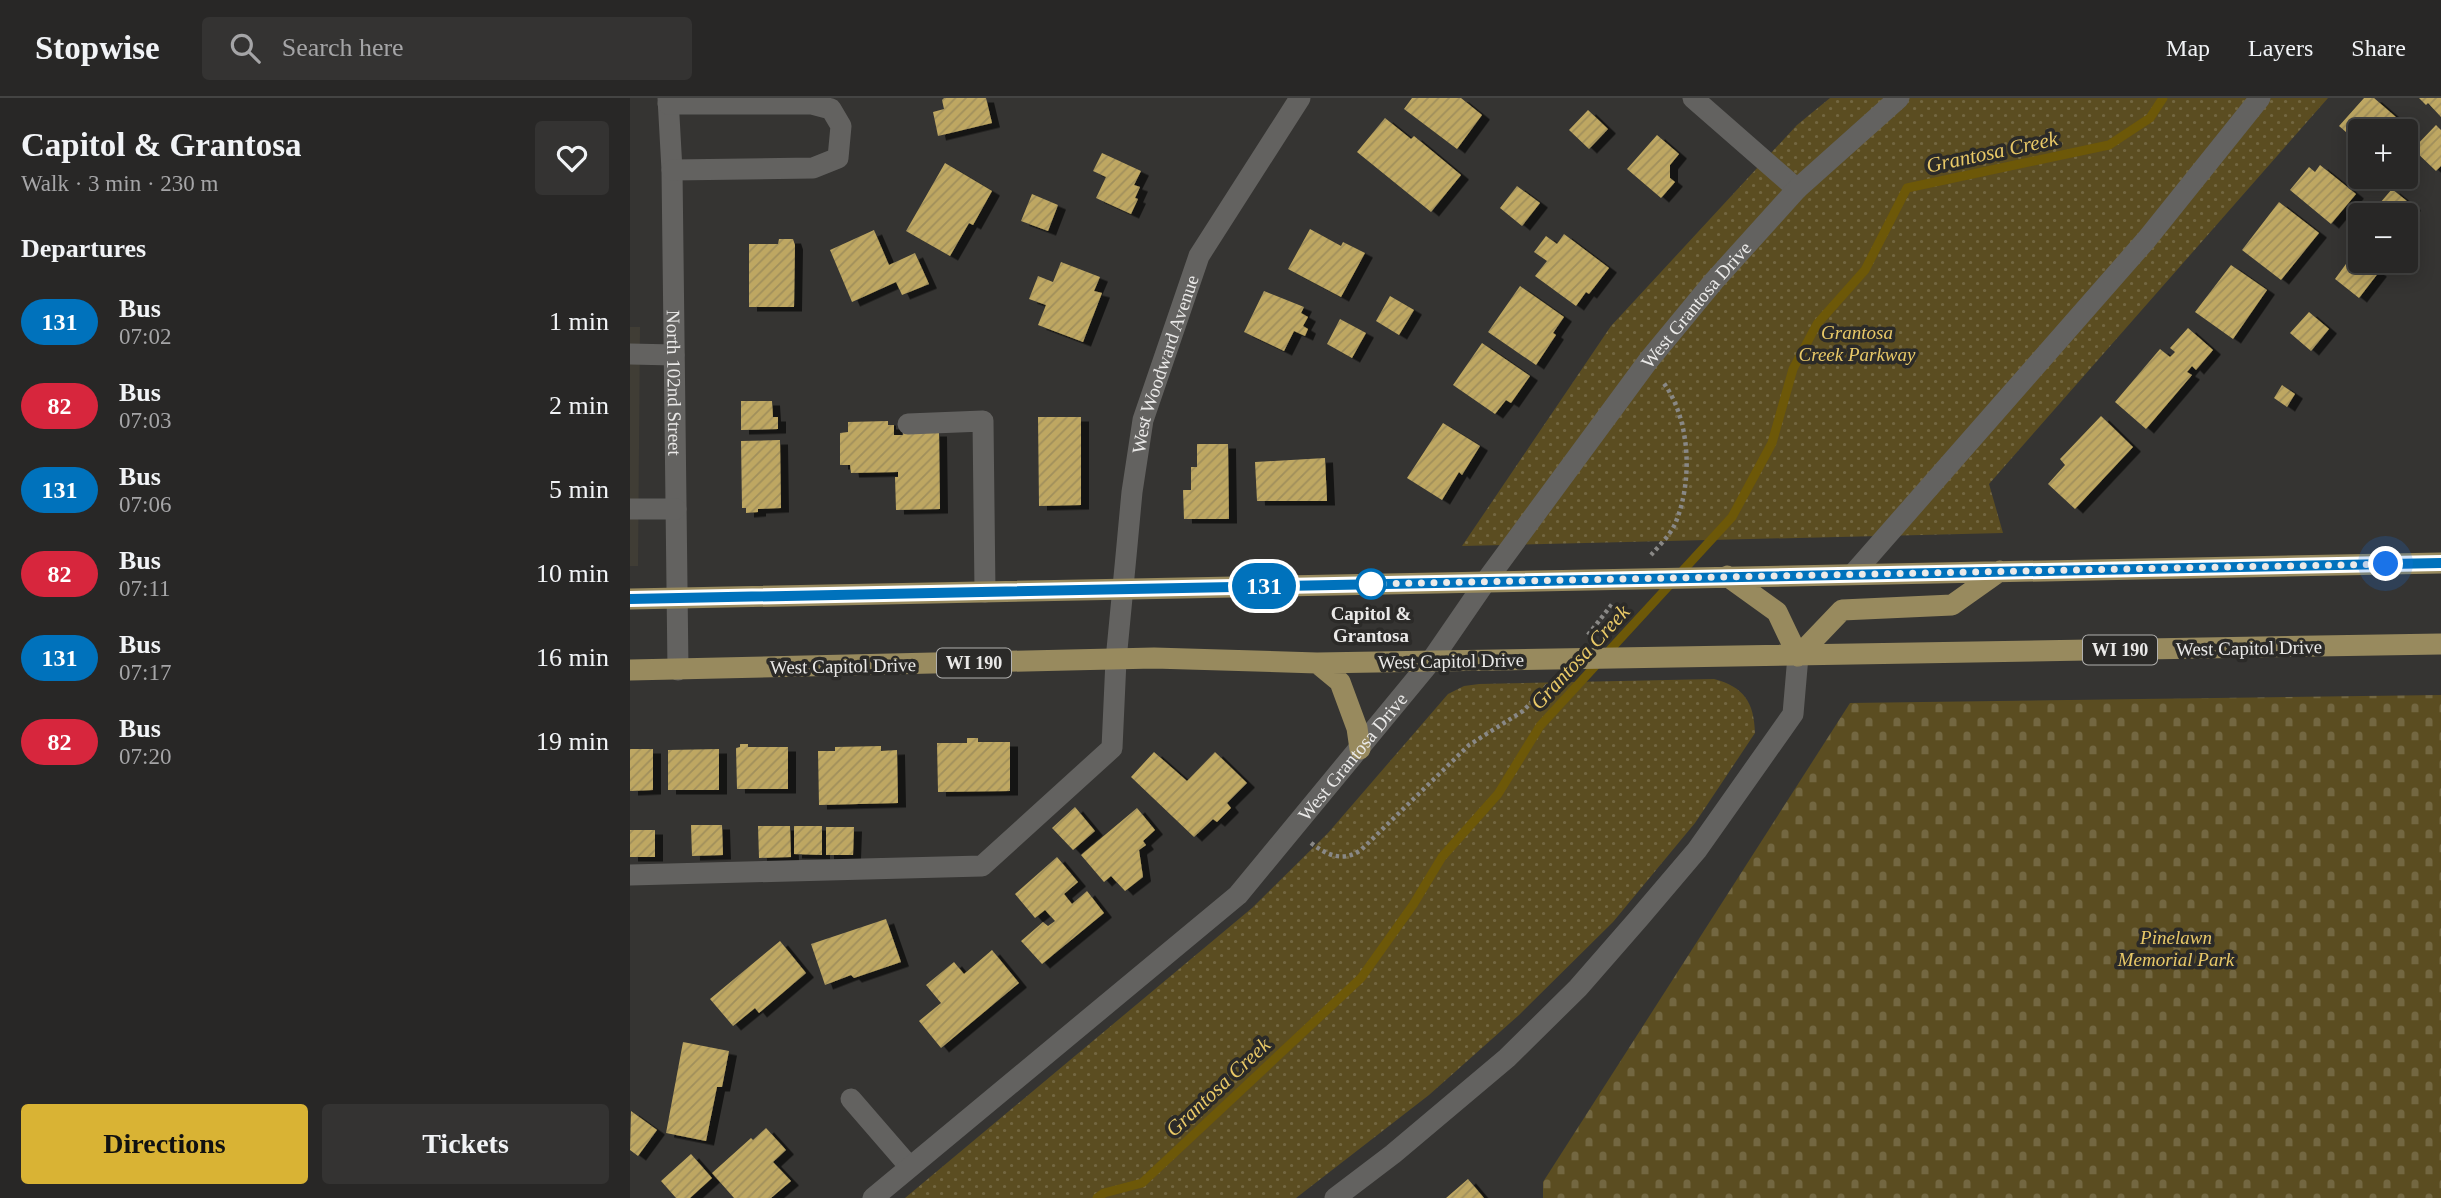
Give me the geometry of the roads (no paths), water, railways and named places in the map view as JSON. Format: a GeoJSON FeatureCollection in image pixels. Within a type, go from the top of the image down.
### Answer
{"type":"FeatureCollection","features":[{"type":"Feature","properties":{"kind":"main road"},"geometry":{"type":"LineString","coordinates":[[630,599],[2441,563]]}},
{"type":"Feature","properties":{"kind":"main road"},"geometry":{"type":"LineString","coordinates":[[1727,576],[1777,612],[1798,656],[1842,610],[1952,605],[2000,571]]}},
{"type":"Feature","properties":{"kind":"main road","name":"West Capitol Drive"},"geometry":{"type":"LineString","coordinates":[[630,670],[1154,658],[1317,663],[2441,644]]}},
{"type":"Feature","properties":{"kind":"main road"},"geometry":{"type":"LineString","coordinates":[[1317,663],[1340,682],[1357,728],[1360,749]]}},
{"type":"Feature","properties":{"kind":"street","name":"West Woodward Avenue"},"geometry":{"type":"LineString","coordinates":[[630,875],[982,866],[1112,748],[1116,660],[1132,492],[1143,420],[1199,256],[1300,98]]}},
{"type":"Feature","properties":{"kind":"street"},"geometry":{"type":"LineString","coordinates":[[1693,98],[1797,189]]}},
{"type":"Feature","properties":{"kind":"street","name":"West Grantosa Drive"},"geometry":{"type":"LineString","coordinates":[[873,1198],[1238,895],[1431,661],[1648,361],[1714,281],[1797,189],[1899,98]]}},
{"type":"Feature","properties":{"kind":"street"},"geometry":{"type":"LineString","coordinates":[[1853,573],[2147,239],[2260,98]]}},
{"type":"Feature","properties":{"kind":"street"},"geometry":{"type":"LineString","coordinates":[[668,101],[812,104],[831,109],[841,126],[838,158],[813,167],[672,170]]}},
{"type":"Feature","properties":{"kind":"street","name":"North 102nd Street"},"geometry":{"type":"LineString","coordinates":[[668,101],[672,170],[678,670]]}},
{"type":"Feature","properties":{"kind":"street"},"geometry":{"type":"LineString","coordinates":[[630,354],[674,355]]}},
{"type":"Feature","properties":{"kind":"street"},"geometry":{"type":"LineString","coordinates":[[908,424],[982,421],[985,592]]}},
{"type":"Feature","properties":{"kind":"street"},"geometry":{"type":"LineString","coordinates":[[630,509],[676,509]]}},
{"type":"Feature","properties":{"kind":"street"},"geometry":{"type":"LineString","coordinates":[[1335,1198],[1393,1154],[1507,1058],[1578,988],[1640,918],[1697,850],[1793,714],[1798,656]]}},
{"type":"Feature","properties":{"kind":"street"},"geometry":{"type":"LineString","coordinates":[[851,1099],[909,1166]]}},
{"type":"Feature","properties":{"kind":"waterway","name":"Grantosa Creek"},"geometry":{"type":"LineString","coordinates":[[1097,1198],[1104,1193],[1142,1183],[1361,978],[1413,905],[1442,857],[1498,794],[1540,726],[1732,517],[1772,443],[1793,369],[1817,324],[1865,270],[1907,188],[2109,145],[2150,118],[2163,98]]}},
{"type":"Feature","properties":{"kind":"place","name":"Capitol & Grantosa"},"geometry":{"type":"Point","coordinates":[1371,584]}},
{"type":"Feature","properties":{"kind":"park label","name":"Grantosa Creek Parkway"},"geometry":{"type":"Point","coordinates":[1857,343]}},
{"type":"Feature","properties":{"kind":"park label","name":"Pinelawn Memorial Park"},"geometry":{"type":"Point","coordinates":[2176,948]}}]}
